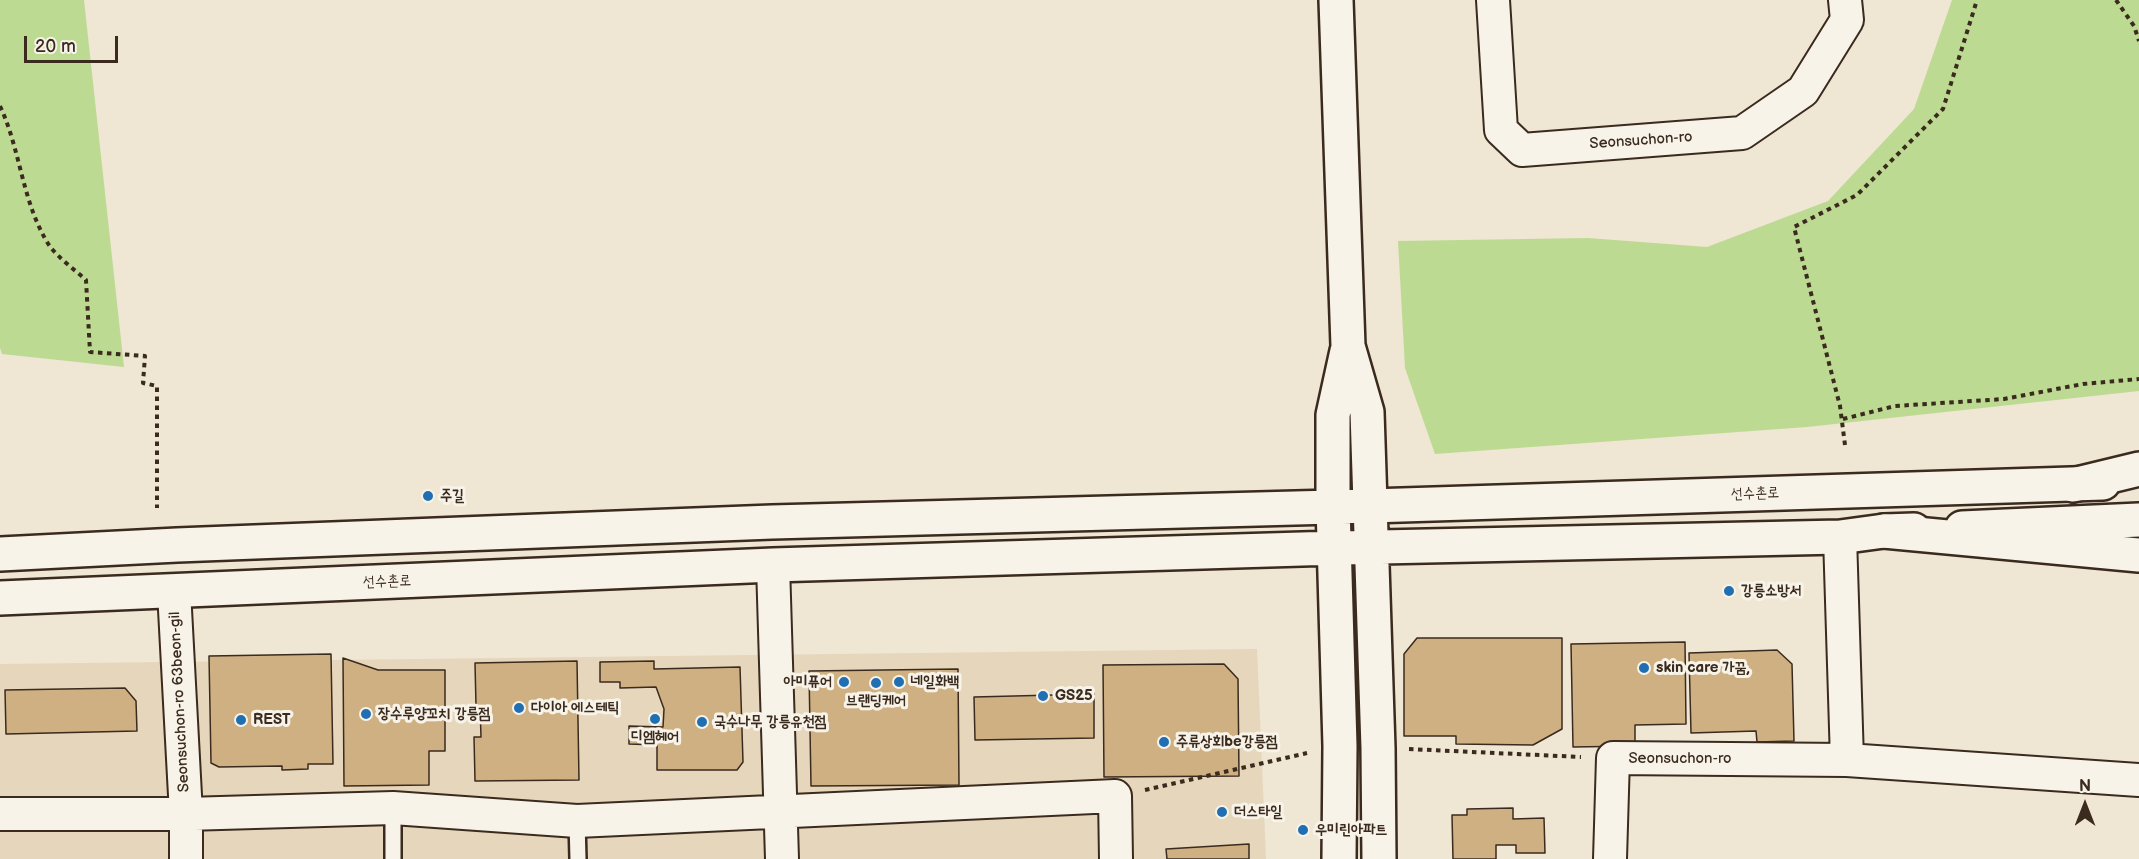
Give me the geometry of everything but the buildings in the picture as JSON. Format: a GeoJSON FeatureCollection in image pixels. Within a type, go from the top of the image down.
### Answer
{"type":"FeatureCollection","features":[{"type":"Feature","properties":{"kind":"street"},"geometry":{"type":"LineString","coordinates":[[1336,0],[1348,346],[1367,412],[1378,748],[1378,859]]}},
{"type":"Feature","properties":{"kind":"street","name":"Seonsuchon-ro"},"geometry":{"type":"LineString","coordinates":[[1493,0],[1501,129],[1522,150],[1742,133],[1803,91],[1847,20],[1845,0]]}},
{"type":"Feature","properties":{"kind":"street"},"geometry":{"type":"LineString","coordinates":[[1339,859],[1340,746],[1333,507],[1333,415],[1348,346]]}},
{"type":"Feature","properties":{"kind":"street"},"geometry":{"type":"LineString","coordinates":[[2073,484],[2139,469]]}},
{"type":"Feature","properties":{"kind":"street","name":"선수촌로"},"geometry":{"type":"LineString","coordinates":[[772,522],[1370,506],[2139,481]]}},
{"type":"Feature","properties":{"kind":"street"},"geometry":{"type":"LineString","coordinates":[[1371,548],[1840,537],[1884,531],[2139,520]]}},
{"type":"Feature","properties":{"kind":"street"},"geometry":{"type":"LineString","coordinates":[[0,554],[772,522],[782,859]]}},
{"type":"Feature","properties":{"kind":"street"},"geometry":{"type":"LineString","coordinates":[[1884,531],[2139,555]]}},
{"type":"Feature","properties":{"kind":"street"},"geometry":{"type":"LineString","coordinates":[[1840,537],[1847,760]]}},
{"type":"Feature","properties":{"kind":"street","name":"선수촌로"},"geometry":{"type":"LineString","coordinates":[[0,598],[774,566],[1371,548]]}},
{"type":"Feature","properties":{"kind":"street","name":"Seonsuchon-ro 63beon-gil"},"geometry":{"type":"LineString","coordinates":[[174,591],[186,813],[186,859]]}},
{"type":"Feature","properties":{"kind":"street","name":"Seonsuchon-ro"},"geometry":{"type":"LineString","coordinates":[[1610,859],[1613,758],[1847,760],[2139,780]]}},
{"type":"Feature","properties":{"kind":"street"},"geometry":{"type":"LineString","coordinates":[[186,813],[393,808],[577,821],[1115,796],[1116,859]]}},
{"type":"Feature","properties":{"kind":"street","name":"Seonsuchon-ro 63beon-gil"},"geometry":{"type":"LineString","coordinates":[[0,813],[186,813]]}},
{"type":"Feature","properties":{"kind":"lane"},"geometry":{"type":"LineString","coordinates":[[393,808],[393,859]]}},
{"type":"Feature","properties":{"kind":"lane"},"geometry":{"type":"LineString","coordinates":[[577,821],[578,859]]}},
{"type":"Feature","properties":{"kind":"path"},"geometry":{"type":"LineString","coordinates":[[1845,445],[1840,406],[1794,227],[1857,195],[1943,109],[1977,0]]}},
{"type":"Feature","properties":{"kind":"path"},"geometry":{"type":"LineString","coordinates":[[2116,0],[2134,26],[2139,41]]}},
{"type":"Feature","properties":{"kind":"path"},"geometry":{"type":"LineString","coordinates":[[0,106],[10,127],[31,207],[50,246],[86,280],[90,352],[145,356],[143,383],[157,386],[158,508]]}},
{"type":"Feature","properties":{"kind":"path"},"geometry":{"type":"LineString","coordinates":[[1843,419],[1895,406],[2004,399],[2083,384],[2139,379]]}},
{"type":"Feature","properties":{"kind":"path"},"geometry":{"type":"LineString","coordinates":[[1115,796],[1340,746]]}},
{"type":"Feature","properties":{"kind":"path"},"geometry":{"type":"LineString","coordinates":[[1378,748],[1613,758]]}},
{"type":"Feature","properties":{"kind":"shaded area"},"geometry":{"type":"Polygon","coordinates":[[[1257,649],[1266,859],[0,859],[0,664],[1257,649]]]}},
{"type":"Feature","properties":{"kind":"green space"},"geometry":{"type":"Polygon","coordinates":[[[0,0],[84,0],[124,367],[2,354],[0,348],[0,0]]]}},
{"type":"Feature","properties":{"kind":"green space"},"geometry":{"type":"Polygon","coordinates":[[[1952,0],[2139,0],[2139,391],[1807,427],[1435,454],[1405,368],[1398,241],[1588,238],[1707,247],[1828,201],[1914,109],[1952,0]]]}},
{"type":"Feature","properties":{"kind":"place","name":"주길"},"geometry":{"type":"Point","coordinates":[428,496]}},
{"type":"Feature","properties":{"kind":"place","name":"강릉소방서"},"geometry":{"type":"Point","coordinates":[1729,591]}},
{"type":"Feature","properties":{"kind":"place","name":"skin care 가꿈,"},"geometry":{"type":"Point","coordinates":[1644,668]}},
{"type":"Feature","properties":{"kind":"place","name":"아미퓨어"},"geometry":{"type":"Point","coordinates":[844,682]}},
{"type":"Feature","properties":{"kind":"place","name":"네일화백"},"geometry":{"type":"Point","coordinates":[899,682]}},
{"type":"Feature","properties":{"kind":"place","name":"브랜딩케어"},"geometry":{"type":"Point","coordinates":[876,683]}},
{"type":"Feature","properties":{"kind":"place","name":"GS25"},"geometry":{"type":"Point","coordinates":[1043,696]}},
{"type":"Feature","properties":{"kind":"place","name":"다이아 에스테틱"},"geometry":{"type":"Point","coordinates":[519,708]}},
{"type":"Feature","properties":{"kind":"place","name":"장수루양꼬치 강릉점"},"geometry":{"type":"Point","coordinates":[366,714]}},
{"type":"Feature","properties":{"kind":"place","name":"디엠헤어"},"geometry":{"type":"Point","coordinates":[655,719]}},
{"type":"Feature","properties":{"kind":"place","name":"REST"},"geometry":{"type":"Point","coordinates":[241,720]}},
{"type":"Feature","properties":{"kind":"place","name":"국수나무 강릉유천점"},"geometry":{"type":"Point","coordinates":[702,722]}},
{"type":"Feature","properties":{"kind":"place","name":"주류상회be강릉점"},"geometry":{"type":"Point","coordinates":[1164,742]}},
{"type":"Feature","properties":{"kind":"place","name":"더스타일"},"geometry":{"type":"Point","coordinates":[1222,812]}},
{"type":"Feature","properties":{"kind":"place","name":"우미린아파트"},"geometry":{"type":"Point","coordinates":[1303,830]}}]}
